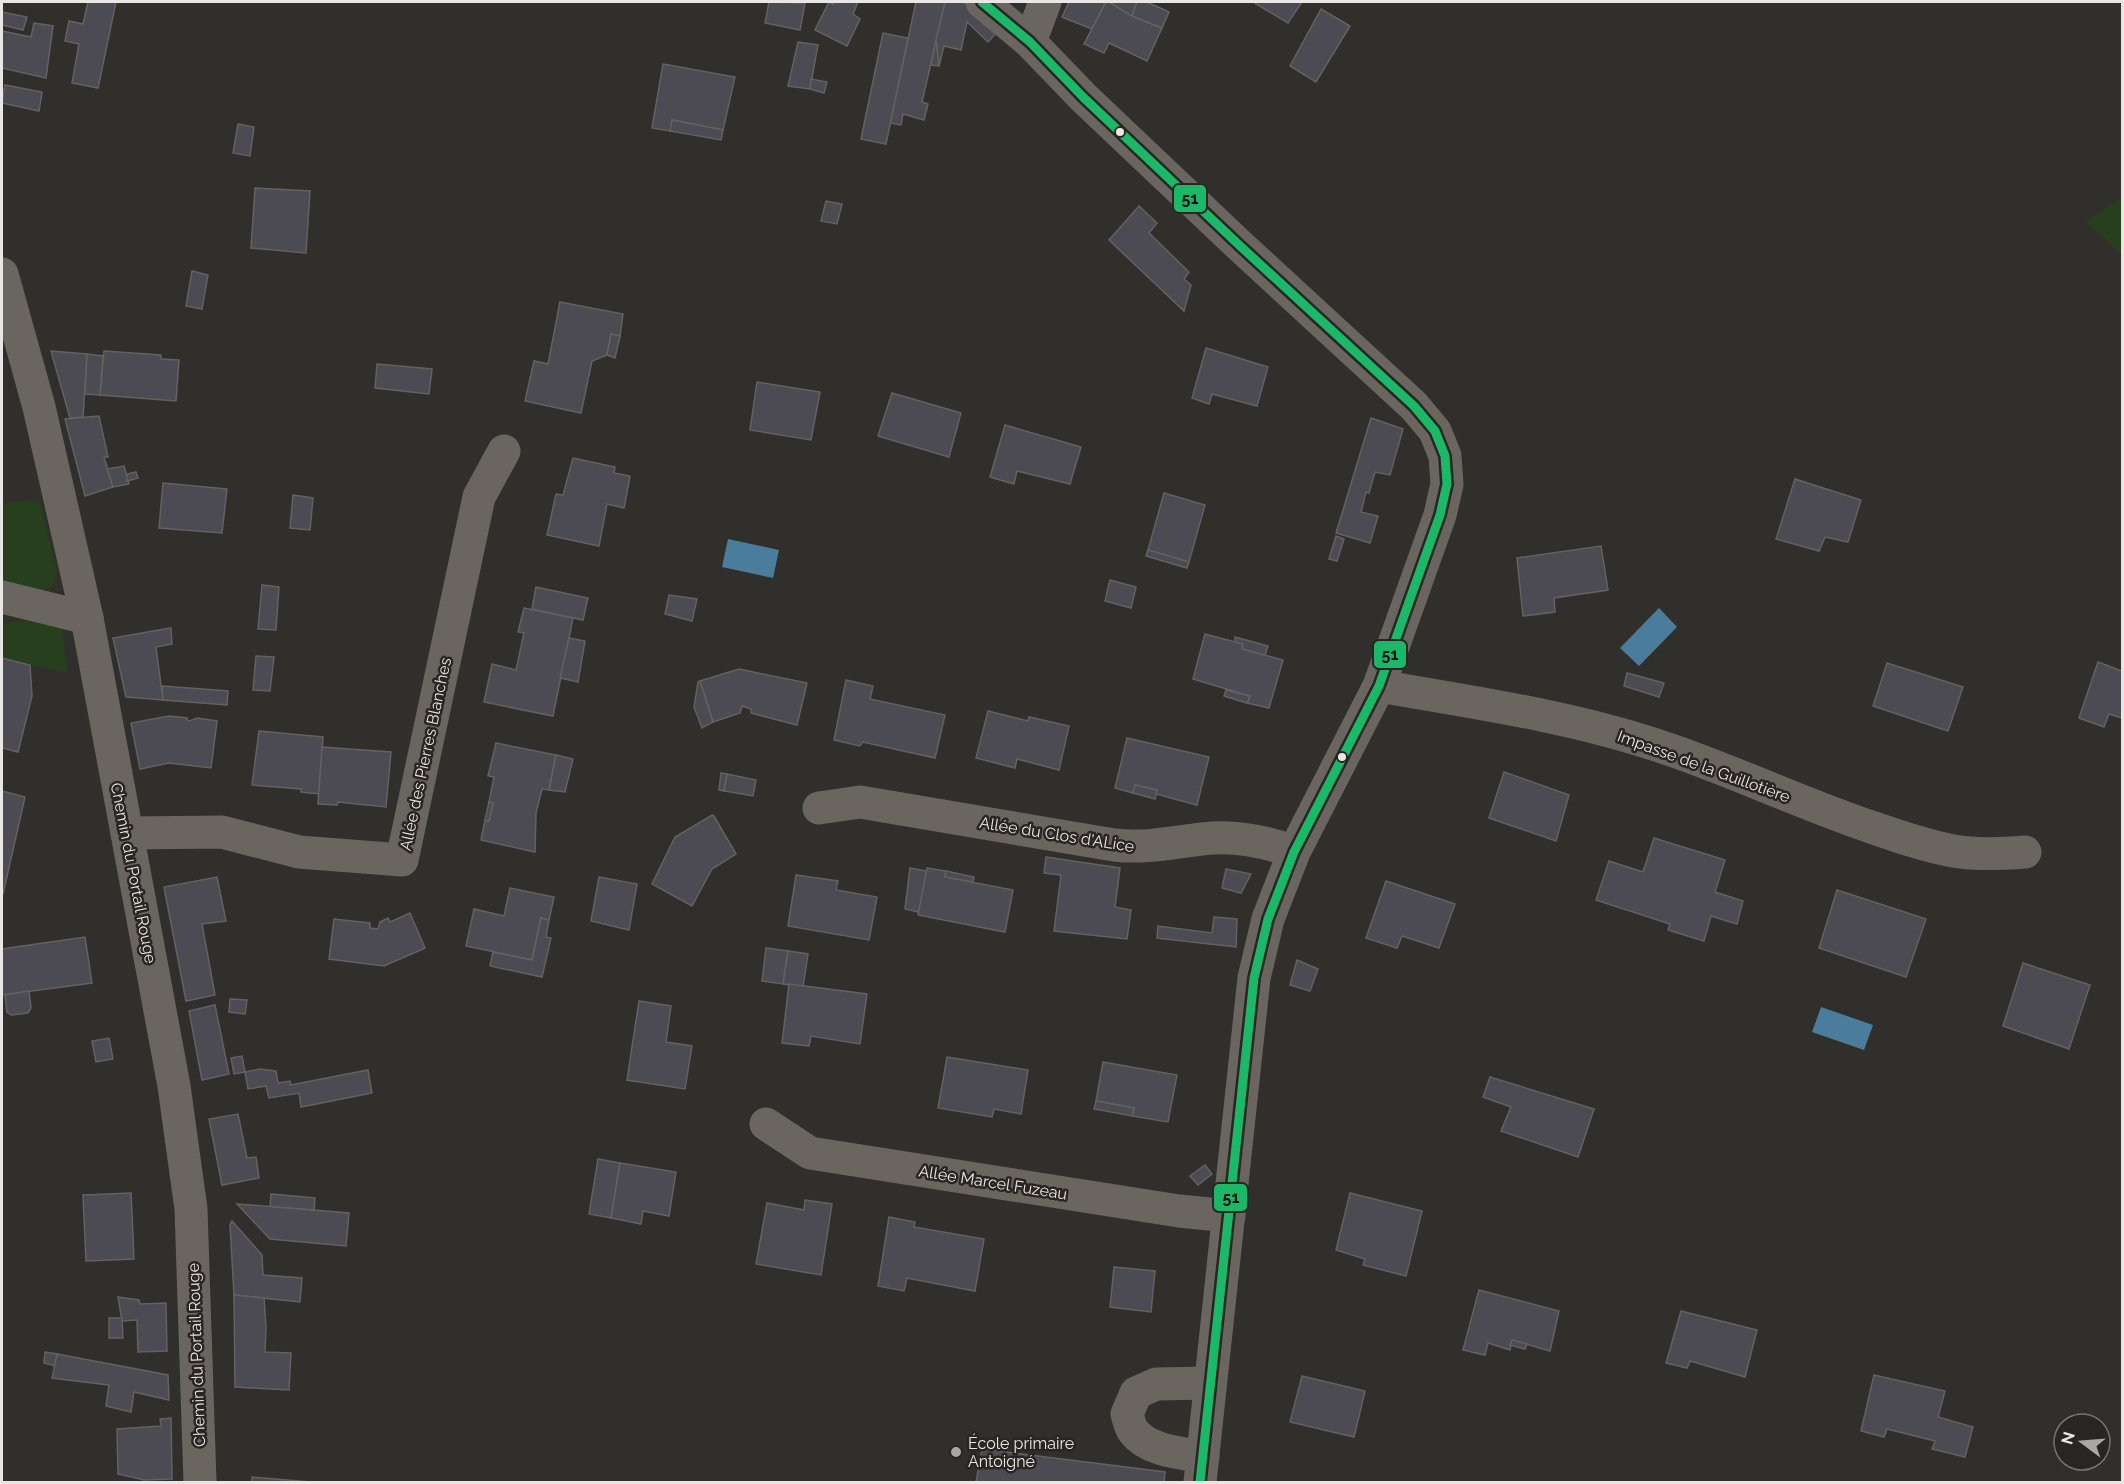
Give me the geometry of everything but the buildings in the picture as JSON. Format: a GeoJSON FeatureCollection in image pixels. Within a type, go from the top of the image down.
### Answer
{"type":"FeatureCollection","features":[{"type":"Feature","properties":{"kind":"street"},"geometry":{"type":"LineString","coordinates":[[982,2],[1030,42],[1083,98],[1414,406],[1435,431],[1445,456],[1448,483],[1440,515],[1379,686],[1294,852],[1268,919],[1254,978],[1201,1470],[1169,1450],[1144,1441],[1133,1431],[1127,1414],[1136,1393],[1156,1384],[1210,1383]]}},
{"type":"Feature","properties":{"kind":"street"},"geometry":{"type":"LineString","coordinates":[[1030,42],[1045,2]]}},
{"type":"Feature","properties":{"kind":"street","name":"Chemin du Portail Rouge"},"geometry":{"type":"LineString","coordinates":[[2,274],[39,407],[87,618],[174,1086],[191,1209],[200,1482]]}},
{"type":"Feature","properties":{"kind":"street","name":"Allée des Pierres Blanches"},"geometry":{"type":"LineString","coordinates":[[127,833],[222,832],[298,852],[402,860],[479,497],[504,451]]}},
{"type":"Feature","properties":{"kind":"street"},"geometry":{"type":"LineString","coordinates":[[2,597],[87,618]]}},
{"type":"Feature","properties":{"kind":"street","name":"Impasse de la Guillotière"},"geometry":{"type":"LineString","coordinates":[[1379,686],[1602,729],[1671,750],[1839,816],[1920,843],[1954,851],[1990,854],[2025,852]]}},
{"type":"Feature","properties":{"kind":"street","name":"Allée du Clos d'ALice"},"geometry":{"type":"LineString","coordinates":[[819,808],[860,802],[1114,845],[1158,846],[1214,838],[1236,838],[1268,842],[1294,852]]}},
{"type":"Feature","properties":{"kind":"street","name":"Allée Marcel Fuzeau"},"geometry":{"type":"LineString","coordinates":[[766,1124],[810,1153],[1179,1211],[1228,1216]]}},
{"type":"Feature","properties":{"kind":"green space"},"geometry":{"type":"Polygon","coordinates":[[[2122,198],[2122,255],[2085,221],[2122,198]]]}},
{"type":"Feature","properties":{"kind":"green space"},"geometry":{"type":"Polygon","coordinates":[[[39,500],[57,570],[55,580],[45,590],[37,591],[2,585],[2,503],[39,500]]]}},
{"type":"Feature","properties":{"kind":"green space"},"geometry":{"type":"Polygon","coordinates":[[[19,620],[62,628],[67,673],[2,658],[2,624],[19,620]]]}},
{"type":"Feature","properties":{"kind":"water"},"geometry":{"type":"Polygon","coordinates":[[[728,539],[779,550],[773,578],[722,567],[728,539]]]}},
{"type":"Feature","properties":{"kind":"water"},"geometry":{"type":"Polygon","coordinates":[[[1659,608],[1677,627],[1639,666],[1620,648],[1659,608]]]}},
{"type":"Feature","properties":{"kind":"water"},"geometry":{"type":"Polygon","coordinates":[[[1821,1007],[1873,1025],[1864,1050],[1812,1032],[1821,1007]]]}},
{"type":"Feature","properties":{"kind":"transit line","name":"51"},"geometry":{"type":"LineString","coordinates":[[982,2],[1030,42],[1083,97],[1238,244],[1414,406],[1435,431],[1445,456],[1447,484],[1440,515],[1379,686],[1294,852],[1268,919],[1254,978],[1200,1482]]}},
{"type":"Feature","properties":{"kind":"place","name":"École primaire Antoigné"},"geometry":{"type":"Point","coordinates":[956,1452]}}]}
